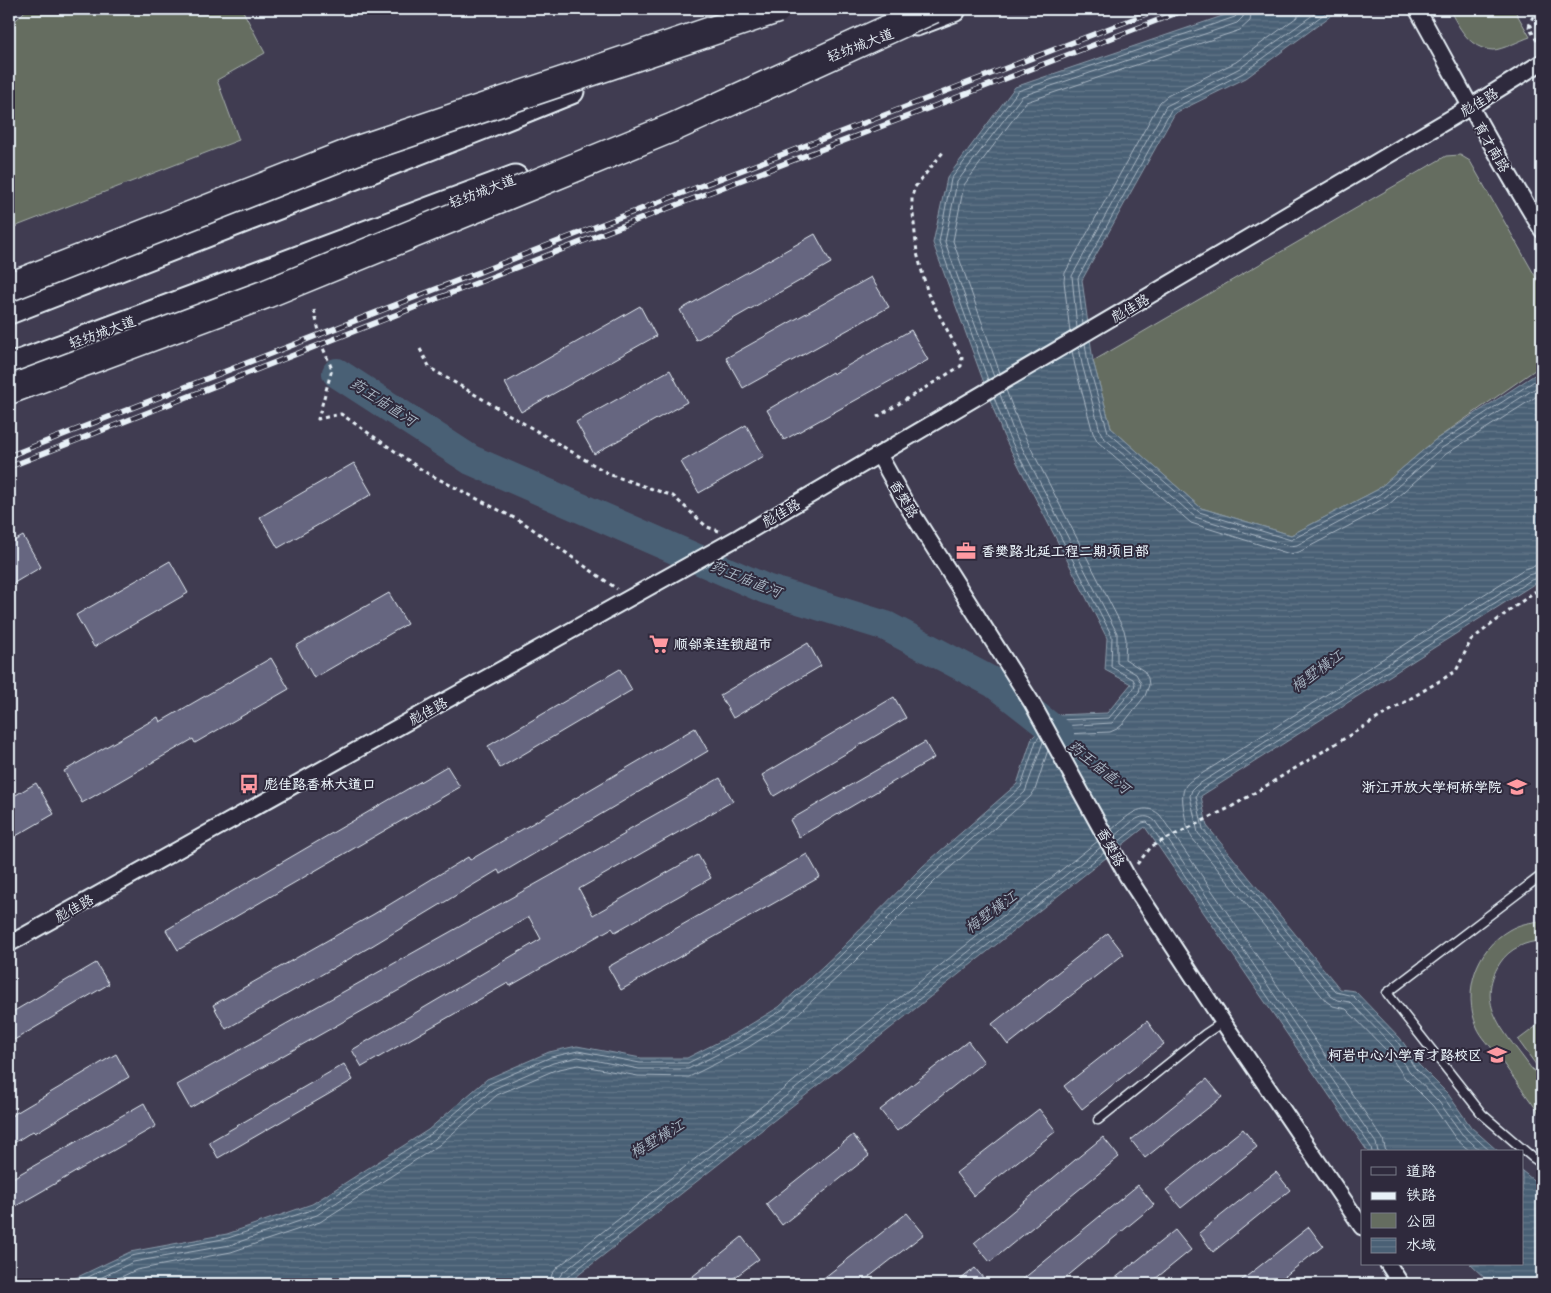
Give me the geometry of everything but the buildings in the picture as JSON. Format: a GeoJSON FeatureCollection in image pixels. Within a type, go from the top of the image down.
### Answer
{"type":"FeatureCollection","features":[{"type":"Feature","properties":{"kind":"highway"},"geometry":{"type":"LineString","coordinates":[[9,287],[354,151],[778,9]]}},
{"type":"Feature","properties":{"kind":"highway"},"geometry":{"type":"LineString","coordinates":[[9,390],[266,294],[665,130],[933,9]]}},
{"type":"Feature","properties":{"kind":"main road"},"geometry":{"type":"LineString","coordinates":[[9,311],[489,124],[769,9]]}},
{"type":"Feature","properties":{"kind":"main road","name":"轻纺城大道"},"geometry":{"type":"LineString","coordinates":[[9,367],[513,179],[953,9]]}},
{"type":"Feature","properties":{"kind":"street","name":"育才南路"},"geometry":{"type":"LineString","coordinates":[[1417,9],[1470,107],[1542,230]]}},
{"type":"Feature","properties":{"kind":"street","name":"彪佳路"},"geometry":{"type":"LineString","coordinates":[[9,944],[739,537],[1470,107],[1542,62]]}},
{"type":"Feature","properties":{"kind":"street","name":"香樊路"},"geometry":{"type":"LineString","coordinates":[[879,455],[905,502],[1032,703],[1127,876],[1361,1226]]}},
{"type":"Feature","properties":{"kind":"street"},"geometry":{"type":"LineString","coordinates":[[1389,1266],[1401,1284]]}},
{"type":"Feature","properties":{"kind":"lane"},"geometry":{"type":"LineString","coordinates":[[1524,1150],[1482,1114],[1387,993],[1542,875]]}},
{"type":"Feature","properties":{"kind":"lane"},"geometry":{"type":"LineString","coordinates":[[1098,1120],[1205,1034],[1223,1022]]}},
{"type":"Feature","properties":{"kind":"lane"},"geometry":{"type":"LineString","coordinates":[[1524,1150],[1542,1164]]}},
{"type":"Feature","properties":{"kind":"path"},"geometry":{"type":"LineString","coordinates":[[1529,9],[1533,16],[1529,27],[1542,50]]}},
{"type":"Feature","properties":{"kind":"path"},"geometry":{"type":"LineString","coordinates":[[1529,27],[1542,21]]}},
{"type":"Feature","properties":{"kind":"path"},"geometry":{"type":"LineString","coordinates":[[876,418],[961,366],[962,358],[928,294],[917,253],[912,204],[915,187],[944,151]]}},
{"type":"Feature","properties":{"kind":"path"},"geometry":{"type":"LineString","coordinates":[[314,310],[323,348],[332,369],[318,419],[341,414],[425,472],[524,523],[630,598]]}},
{"type":"Feature","properties":{"kind":"path"},"geometry":{"type":"LineString","coordinates":[[420,349],[430,368],[611,476],[673,496],[707,527],[739,537]]}},
{"type":"Feature","properties":{"kind":"path"},"geometry":{"type":"LineString","coordinates":[[1127,876],[1152,846],[1231,807],[1456,671],[1471,640],[1534,592],[1542,591]]}},
{"type":"Feature","properties":{"kind":"green space"},"geometry":{"type":"Polygon","coordinates":[[[27,9],[242,9],[265,53],[217,80],[239,140],[9,229],[9,27],[27,9]]]}},
{"type":"Feature","properties":{"kind":"green space"},"geometry":{"type":"Polygon","coordinates":[[[1449,9],[1514,9],[1530,37],[1497,50],[1485,49],[1477,46],[1466,36],[1449,9]]]}},
{"type":"Feature","properties":{"kind":"green space"},"geometry":{"type":"Polygon","coordinates":[[[1460,155],[1470,161],[1542,288],[1542,365],[1435,440],[1377,490],[1291,535],[1201,508],[1111,428],[1093,361],[1446,156],[1460,155]]]}},
{"type":"Feature","properties":{"kind":"green space"},"geometry":{"type":"Polygon","coordinates":[[[1542,921],[1542,941],[1524,944],[1508,954],[1500,963],[1493,978],[1490,992],[1491,1005],[1502,1029],[1541,1080],[1543,1086],[1542,1117],[1479,1031],[1473,1014],[1471,1000],[1475,972],[1488,948],[1498,938],[1513,928],[1542,921]]]}},
{"type":"Feature","properties":{"kind":"green space"},"geometry":{"type":"Polygon","coordinates":[[[1542,1022],[1542,1073],[1518,1040],[1542,1022]]]}},
{"type":"Feature","properties":{"kind":"water","name":"梅墅横江"},"geometry":{"type":"Polygon","coordinates":[[[1233,9],[1340,9],[1246,78],[1175,113],[1082,280],[1093,361],[1111,428],[1201,508],[1291,535],[1377,490],[1435,440],[1542,370],[1542,582],[1534,584],[1201,796],[1207,826],[1340,989],[1355,991],[1400,1038],[1419,1065],[1448,1094],[1471,1127],[1497,1150],[1367,1150],[1145,827],[567,1284],[63,1284],[130,1252],[227,1234],[312,1204],[428,1130],[487,1079],[549,1052],[577,1046],[641,1058],[687,1058],[738,1032],[779,1007],[838,952],[923,866],[1017,784],[1032,738],[1054,715],[1107,713],[1131,684],[1105,670],[1107,638],[1003,435],[933,243],[947,178],[1015,87],[1234,12],[1233,9]]]}},
{"type":"Feature","properties":{"kind":"water"},"geometry":{"type":"Polygon","coordinates":[[[1524,1173],[1542,1187],[1542,1284],[1491,1284],[1472,1266],[1524,1266],[1524,1173]]]}},
{"type":"Feature","properties":{"kind":"waterway","name":"药王庙直河"},"geometry":{"type":"LineString","coordinates":[[337,373],[471,460],[766,589],[886,626],[994,683],[1059,734]]}},
{"type":"Feature","properties":{"kind":"railway"},"geometry":{"type":"LineString","coordinates":[[9,456],[1159,9]]}},
{"type":"Feature","properties":{"kind":"railway"},"geometry":{"type":"LineString","coordinates":[[9,467],[609,231],[1187,9]]}},
{"type":"Feature","properties":{"kind":"place","name":"香樊路北延工程二期项目部"},"geometry":{"type":"Point","coordinates":[966,551]}},
{"type":"Feature","properties":{"kind":"place","name":"顺邻亲连锁超市"},"geometry":{"type":"Point","coordinates":[659,644]}},
{"type":"Feature","properties":{"kind":"place","name":"彪佳路香林大道口"},"geometry":{"type":"Point","coordinates":[249,784]}},
{"type":"Feature","properties":{"kind":"place","name":"浙江开放大学柯桥学院"},"geometry":{"type":"Point","coordinates":[1517,787]}},
{"type":"Feature","properties":{"kind":"place","name":"柯岩中心小学育才路校区"},"geometry":{"type":"Point","coordinates":[1497,1055]}}]}
